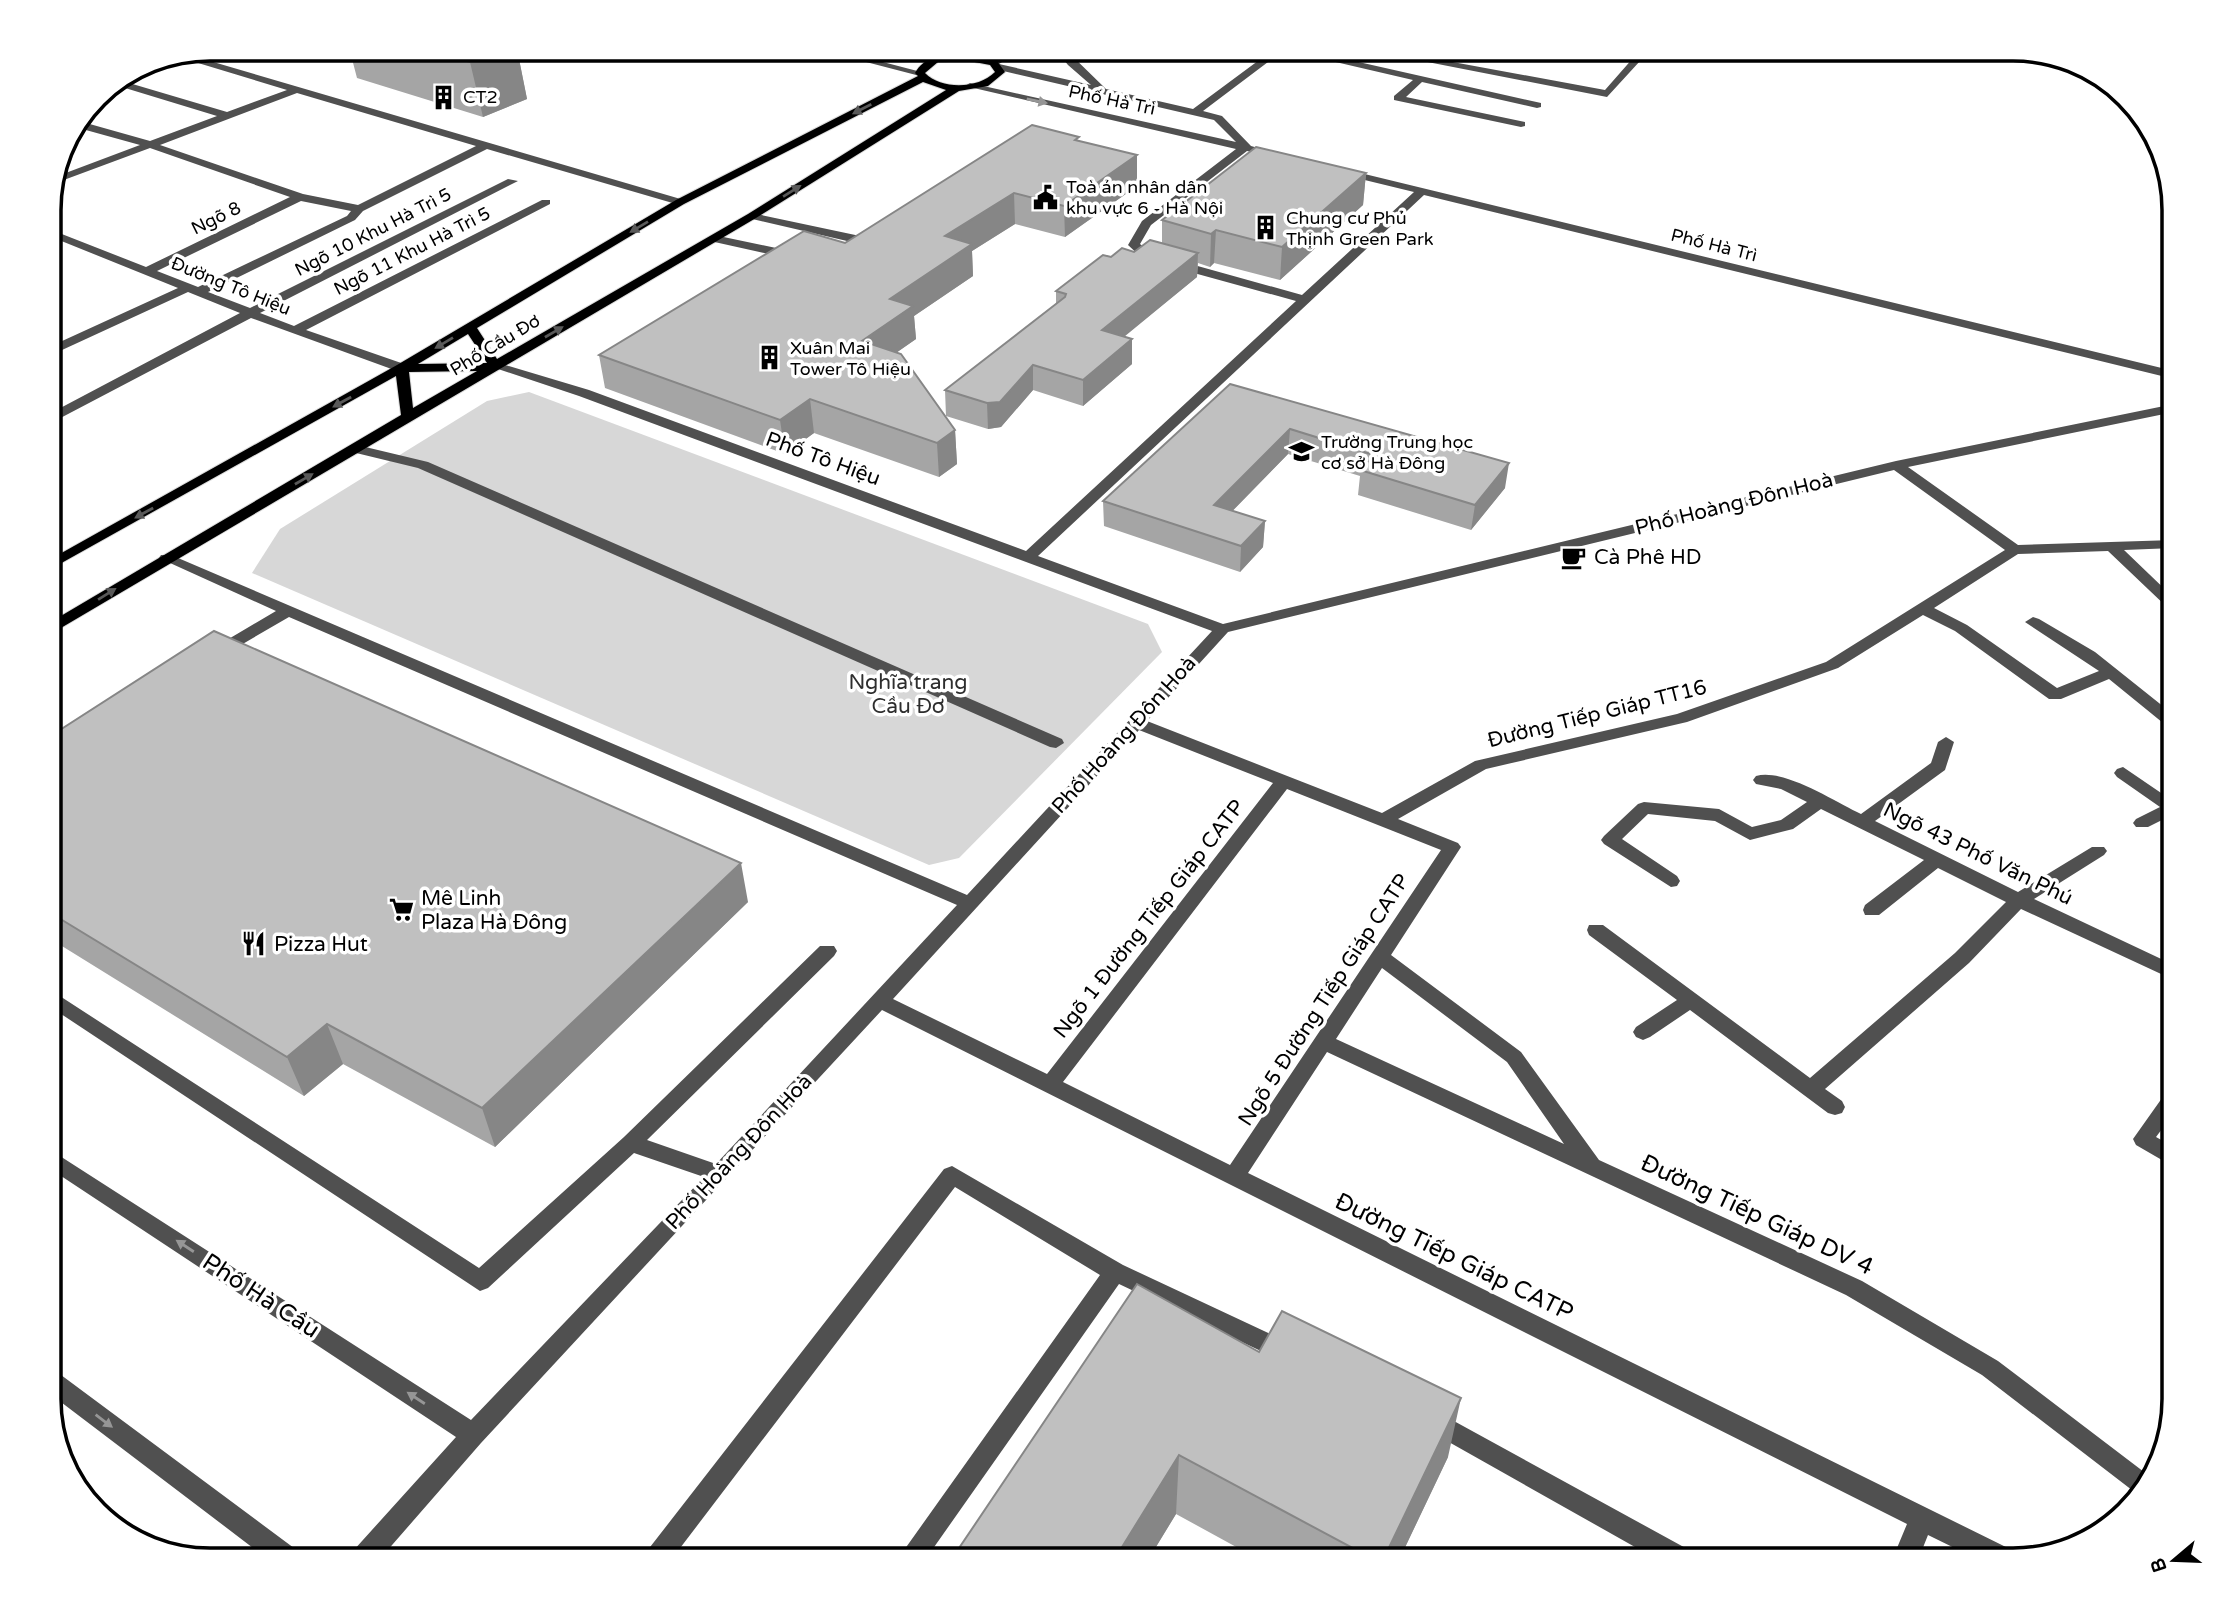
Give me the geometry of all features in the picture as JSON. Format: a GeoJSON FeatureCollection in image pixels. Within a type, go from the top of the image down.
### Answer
{"type":"FeatureCollection","features":[{"type":"Feature","properties":{"kind":"main road","name":"Phố Cầu Đơ"},"geometry":{"type":"LineString","coordinates":[[62,557],[402,368],[680,202],[921,75],[925,64],[932,62]]}},
{"type":"Feature","properties":{"kind":"main road","name":"Phố Cầu Đơ"},"geometry":{"type":"LineString","coordinates":[[62,622],[166,558],[714,239],[964,86],[991,81],[1000,72],[996,65],[985,62]]}},
{"type":"Feature","properties":{"kind":"main road"},"geometry":{"type":"LineString","coordinates":[[921,75],[936,84],[964,86]]}},
{"type":"Feature","properties":{"kind":"main road"},"geometry":{"type":"LineString","coordinates":[[470,327],[495,366]]}},
{"type":"Feature","properties":{"kind":"main road","name":"Phố Tô Hiệu"},"geometry":{"type":"LineString","coordinates":[[402,368],[495,366]]}},
{"type":"Feature","properties":{"kind":"main road"},"geometry":{"type":"LineString","coordinates":[[402,368],[408,419]]}},
{"type":"Feature","properties":{"kind":"street"},"geometry":{"type":"LineString","coordinates":[[1194,113],[1263,61]]}},
{"type":"Feature","properties":{"kind":"street"},"geometry":{"type":"LineString","coordinates":[[1342,61],[1537,105]]}},
{"type":"Feature","properties":{"kind":"street"},"geometry":{"type":"LineString","coordinates":[[1441,61],[1607,94],[1635,61]]}},
{"type":"Feature","properties":{"kind":"street"},"geometry":{"type":"LineString","coordinates":[[202,62],[680,202]]}},
{"type":"Feature","properties":{"kind":"street"},"geometry":{"type":"LineString","coordinates":[[870,62],[921,75]]}},
{"type":"Feature","properties":{"kind":"street"},"geometry":{"type":"LineString","coordinates":[[996,65],[1001,62]]}},
{"type":"Feature","properties":{"kind":"street"},"geometry":{"type":"LineString","coordinates":[[1070,62],[1104,92]]}},
{"type":"Feature","properties":{"kind":"street","name":"Phố Hà Trì"},"geometry":{"type":"LineString","coordinates":[[996,65],[1218,118],[1246,147]]}},
{"type":"Feature","properties":{"kind":"street"},"geometry":{"type":"LineString","coordinates":[[1420,79],[1398,97],[1521,124]]}},
{"type":"Feature","properties":{"kind":"street"},"geometry":{"type":"LineString","coordinates":[[127,86],[228,116]]}},
{"type":"Feature","properties":{"kind":"street","name":"Phố Hà Trì"},"geometry":{"type":"LineString","coordinates":[[964,86],[1286,157]]}},
{"type":"Feature","properties":{"kind":"street"},"geometry":{"type":"LineString","coordinates":[[65,177],[296,90]]}},
{"type":"Feature","properties":{"kind":"street"},"geometry":{"type":"LineString","coordinates":[[86,127],[151,145],[300,197],[359,209]]}},
{"type":"Feature","properties":{"kind":"street"},"geometry":{"type":"LineString","coordinates":[[62,346],[351,218],[359,209],[486,145]]}},
{"type":"Feature","properties":{"kind":"street"},"geometry":{"type":"LineString","coordinates":[[1246,147],[1146,223],[1134,245],[1147,256],[1305,300]]}},
{"type":"Feature","properties":{"kind":"street","name":"Phố Hà Trì"},"geometry":{"type":"LineString","coordinates":[[1326,168],[2162,372]]}},
{"type":"Feature","properties":{"kind":"street","name":"Ngõ 10 Khu Hà Trì 5"},"geometry":{"type":"LineString","coordinates":[[62,413],[250,313],[512,181]]}},
{"type":"Feature","properties":{"kind":"street"},"geometry":{"type":"LineString","coordinates":[[1028,557],[1421,191]]}},
{"type":"Feature","properties":{"kind":"street","name":"Ngõ 8"},"geometry":{"type":"LineString","coordinates":[[147,271],[300,197]]}},
{"type":"Feature","properties":{"kind":"street","name":"Ngõ 11 Khu Hà Trì 5"},"geometry":{"type":"LineString","coordinates":[[295,331],[546,202]]}},
{"type":"Feature","properties":{"kind":"street"},"geometry":{"type":"LineString","coordinates":[[752,216],[860,240]]}},
{"type":"Feature","properties":{"kind":"street","name":"Đường Tô Hiệu"},"geometry":{"type":"LineString","coordinates":[[62,237],[295,331],[402,368]]}},
{"type":"Feature","properties":{"kind":"street"},"geometry":{"type":"LineString","coordinates":[[714,239],[802,257],[779,271]]}},
{"type":"Feature","properties":{"kind":"street","name":"Phố Tô Hiệu"},"geometry":{"type":"LineString","coordinates":[[495,366],[590,389],[1222,629]]}},
{"type":"Feature","properties":{"kind":"street","name":"Phố Hoàng Đôn Hoà"},"geometry":{"type":"LineString","coordinates":[[373,1548],[473,1435],[720,1174],[1222,629],[1896,465],[2162,410]]}},
{"type":"Feature","properties":{"kind":"street"},"geometry":{"type":"LineString","coordinates":[[357,449],[423,465],[1056,743]]}},
{"type":"Feature","properties":{"kind":"street"},"geometry":{"type":"LineString","coordinates":[[1896,465],[2015,550],[2162,545]]}},
{"type":"Feature","properties":{"kind":"street"},"geometry":{"type":"LineString","coordinates":[[2111,547],[2162,595]]}},
{"type":"Feature","properties":{"kind":"street","name":"Đường Tiếp Giáp TT16"},"geometry":{"type":"LineString","coordinates":[[1382,820],[1481,765],[1681,718],[1832,665],[2015,550]]}},
{"type":"Feature","properties":{"kind":"street"},"geometry":{"type":"LineString","coordinates":[[166,558],[969,903]]}},
{"type":"Feature","properties":{"kind":"street"},"geometry":{"type":"LineString","coordinates":[[1922,608],[1961,628],[2055,695],[2111,672]]}},
{"type":"Feature","properties":{"kind":"street"},"geometry":{"type":"LineString","coordinates":[[205,659],[289,610]]}},
{"type":"Feature","properties":{"kind":"street"},"geometry":{"type":"LineString","coordinates":[[2033,622],[2089,655],[2162,713]]}},
{"type":"Feature","properties":{"kind":"street"},"geometry":{"type":"LineString","coordinates":[[1135,722],[1382,820]]}},
{"type":"Feature","properties":{"kind":"street"},"geometry":{"type":"LineString","coordinates":[[1861,822],[1939,766],[1946,742]]}},
{"type":"Feature","properties":{"kind":"street"},"geometry":{"type":"LineString","coordinates":[[2123,773],[2162,800]]}},
{"type":"Feature","properties":{"kind":"street","name":"Ngõ 43 Phố Văn Phú"},"geometry":{"type":"LineString","coordinates":[[1762,780],[1784,784],[2162,967]]}},
{"type":"Feature","properties":{"kind":"street","name":"Ngõ 1 Đường Tiếp Giáp CATP"},"geometry":{"type":"LineString","coordinates":[[1050,1085],[1284,781]]}},
{"type":"Feature","properties":{"kind":"street"},"geometry":{"type":"LineString","coordinates":[[1671,881],[1610,840],[1644,807],[1719,815],[1750,834],[1787,825],[1819,802]]}},
{"type":"Feature","properties":{"kind":"street"},"geometry":{"type":"LineString","coordinates":[[2142,823],[2162,810]]}},
{"type":"Feature","properties":{"kind":"street","name":"Ngõ 5 Đường Tiếp Giáp CATP"},"geometry":{"type":"LineString","coordinates":[[1234,1177],[1452,847],[1382,820]]}},
{"type":"Feature","properties":{"kind":"street"},"geometry":{"type":"LineString","coordinates":[[1811,1089],[1962,958],[2019,900],[2098,851]]}},
{"type":"Feature","properties":{"kind":"street"},"geometry":{"type":"LineString","coordinates":[[1872,910],[1936,860]]}},
{"type":"Feature","properties":{"kind":"street"},"geometry":{"type":"LineString","coordinates":[[1596,930],[1835,1107]]}},
{"type":"Feature","properties":{"kind":"street"},"geometry":{"type":"LineString","coordinates":[[62,1005],[480,1281],[631,1143],[827,951]]}},
{"type":"Feature","properties":{"kind":"street","name":"Đường Tiếp Giáp DV 4"},"geometry":{"type":"LineString","coordinates":[[1380,957],[1514,1057],[1591,1166],[1854,1288],[1990,1368],[2137,1482]]}},
{"type":"Feature","properties":{"kind":"street","name":"Đường Tiếp Giáp CATP"},"geometry":{"type":"LineString","coordinates":[[880,1000],[1981,1548]]}},
{"type":"Feature","properties":{"kind":"street"},"geometry":{"type":"LineString","coordinates":[[1643,1032],[1691,1000]]}},
{"type":"Feature","properties":{"kind":"street"},"geometry":{"type":"LineString","coordinates":[[1324,1042],[1591,1166]]}},
{"type":"Feature","properties":{"kind":"street"},"geometry":{"type":"LineString","coordinates":[[2162,1113],[2143,1139],[2162,1151]]}},
{"type":"Feature","properties":{"kind":"street"},"geometry":{"type":"LineString","coordinates":[[631,1143],[720,1174]]}},
{"type":"Feature","properties":{"kind":"street","name":"Phố Hà Cầu"},"geometry":{"type":"LineString","coordinates":[[62,1166],[473,1435]]}},
{"type":"Feature","properties":{"kind":"street"},"geometry":{"type":"LineString","coordinates":[[665,1548],[952,1175],[1115,1272],[1304,1360]]}},
{"type":"Feature","properties":{"kind":"street"},"geometry":{"type":"LineString","coordinates":[[919,1548],[1115,1272]]}},
{"type":"Feature","properties":{"kind":"street"},"geometry":{"type":"LineString","coordinates":[[62,1390],[273,1548]]}},
{"type":"Feature","properties":{"kind":"street"},"geometry":{"type":"LineString","coordinates":[[1406,1407],[1456,1431],[1661,1548]]}},
{"type":"Feature","properties":{"kind":"street"},"geometry":{"type":"LineString","coordinates":[[1910,1548],[1922,1519]]}},
{"type":"Feature","properties":{"kind":"green space","name":"Nghĩa trang Cầu Đơ"},"geometry":{"type":"Polygon","coordinates":[[[529,392],[1148,624],[1162,652],[959,858],[929,865],[252,573],[280,529],[487,401],[529,392]]]}},
{"type":"Feature","properties":{"kind":"building"},"geometry":{"type":"Polygon","coordinates":[[[1032,125],[1079,137],[1075,140],[1137,155],[1064,206],[1014,193],[945,236],[972,244],[890,299],[913,306],[862,341],[901,354],[955,430],[937,443],[810,399],[780,420],[599,355],[804,231],[845,243],[1032,125]]]}},
{"type":"Feature","properties":{"kind":"building"},"geometry":{"type":"Polygon","coordinates":[[[1256,147],[1366,173],[1282,247],[1216,230],[1211,234],[1162,220],[1256,147]]]}},
{"type":"Feature","properties":{"kind":"building"},"geometry":{"type":"Polygon","coordinates":[[[1150,240],[1198,253],[1102,330],[1132,339],[1083,380],[1033,365],[1000,402],[987,403],[945,390],[1065,297],[1066,294],[1056,291],[1103,255],[1111,257],[1122,248],[1134,252],[1150,240]]]}},
{"type":"Feature","properties":{"kind":"building"},"geometry":{"type":"Polygon","coordinates":[[[1230,384],[1509,463],[1475,505],[1360,470],[1374,455],[1290,429],[1214,505],[1265,521],[1241,546],[1103,501],[1230,384]]]}},
{"type":"Feature","properties":{"kind":"building","name":"Mê Linh Plaza Hà Đông"},"geometry":{"type":"Polygon","coordinates":[[[214,631],[741,863],[482,1108],[327,1024],[287,1057],[62,920],[62,729],[214,631]]]}},
{"type":"Feature","properties":{"kind":"building"},"geometry":{"type":"Polygon","coordinates":[[[1137,1284],[1259,1352],[1282,1311],[1461,1398],[1389,1548],[1353,1548],[1179,1455],[1121,1548],[959,1548],[1137,1284]]]}},
{"type":"Feature","properties":{"kind":"place","name":"CT2"},"geometry":{"type":"Point","coordinates":[443,97]}},
{"type":"Feature","properties":{"kind":"place","name":"Toà án nhân dân khu vực 6 - Hà Nội"},"geometry":{"type":"Point","coordinates":[1046,197]}},
{"type":"Feature","properties":{"kind":"place","name":"Chung cư Phú Thịnh Green Park"},"geometry":{"type":"Point","coordinates":[1266,228]}},
{"type":"Feature","properties":{"kind":"place","name":"Xuân Mai Tower Tô Hiệu"},"geometry":{"type":"Point","coordinates":[770,358]}},
{"type":"Feature","properties":{"kind":"place","name":"Trường Trung học cơ sở Hà Đông"},"geometry":{"type":"Point","coordinates":[1301,452]}},
{"type":"Feature","properties":{"kind":"place","name":"Cà Phê HD"},"geometry":{"type":"Point","coordinates":[1574,557]}},
{"type":"Feature","properties":{"kind":"place","name":"Mê Linh Plaza Hà Đông"},"geometry":{"type":"Point","coordinates":[401,910]}},
{"type":"Feature","properties":{"kind":"place","name":"Pizza Hut"},"geometry":{"type":"Point","coordinates":[254,944]}}]}
